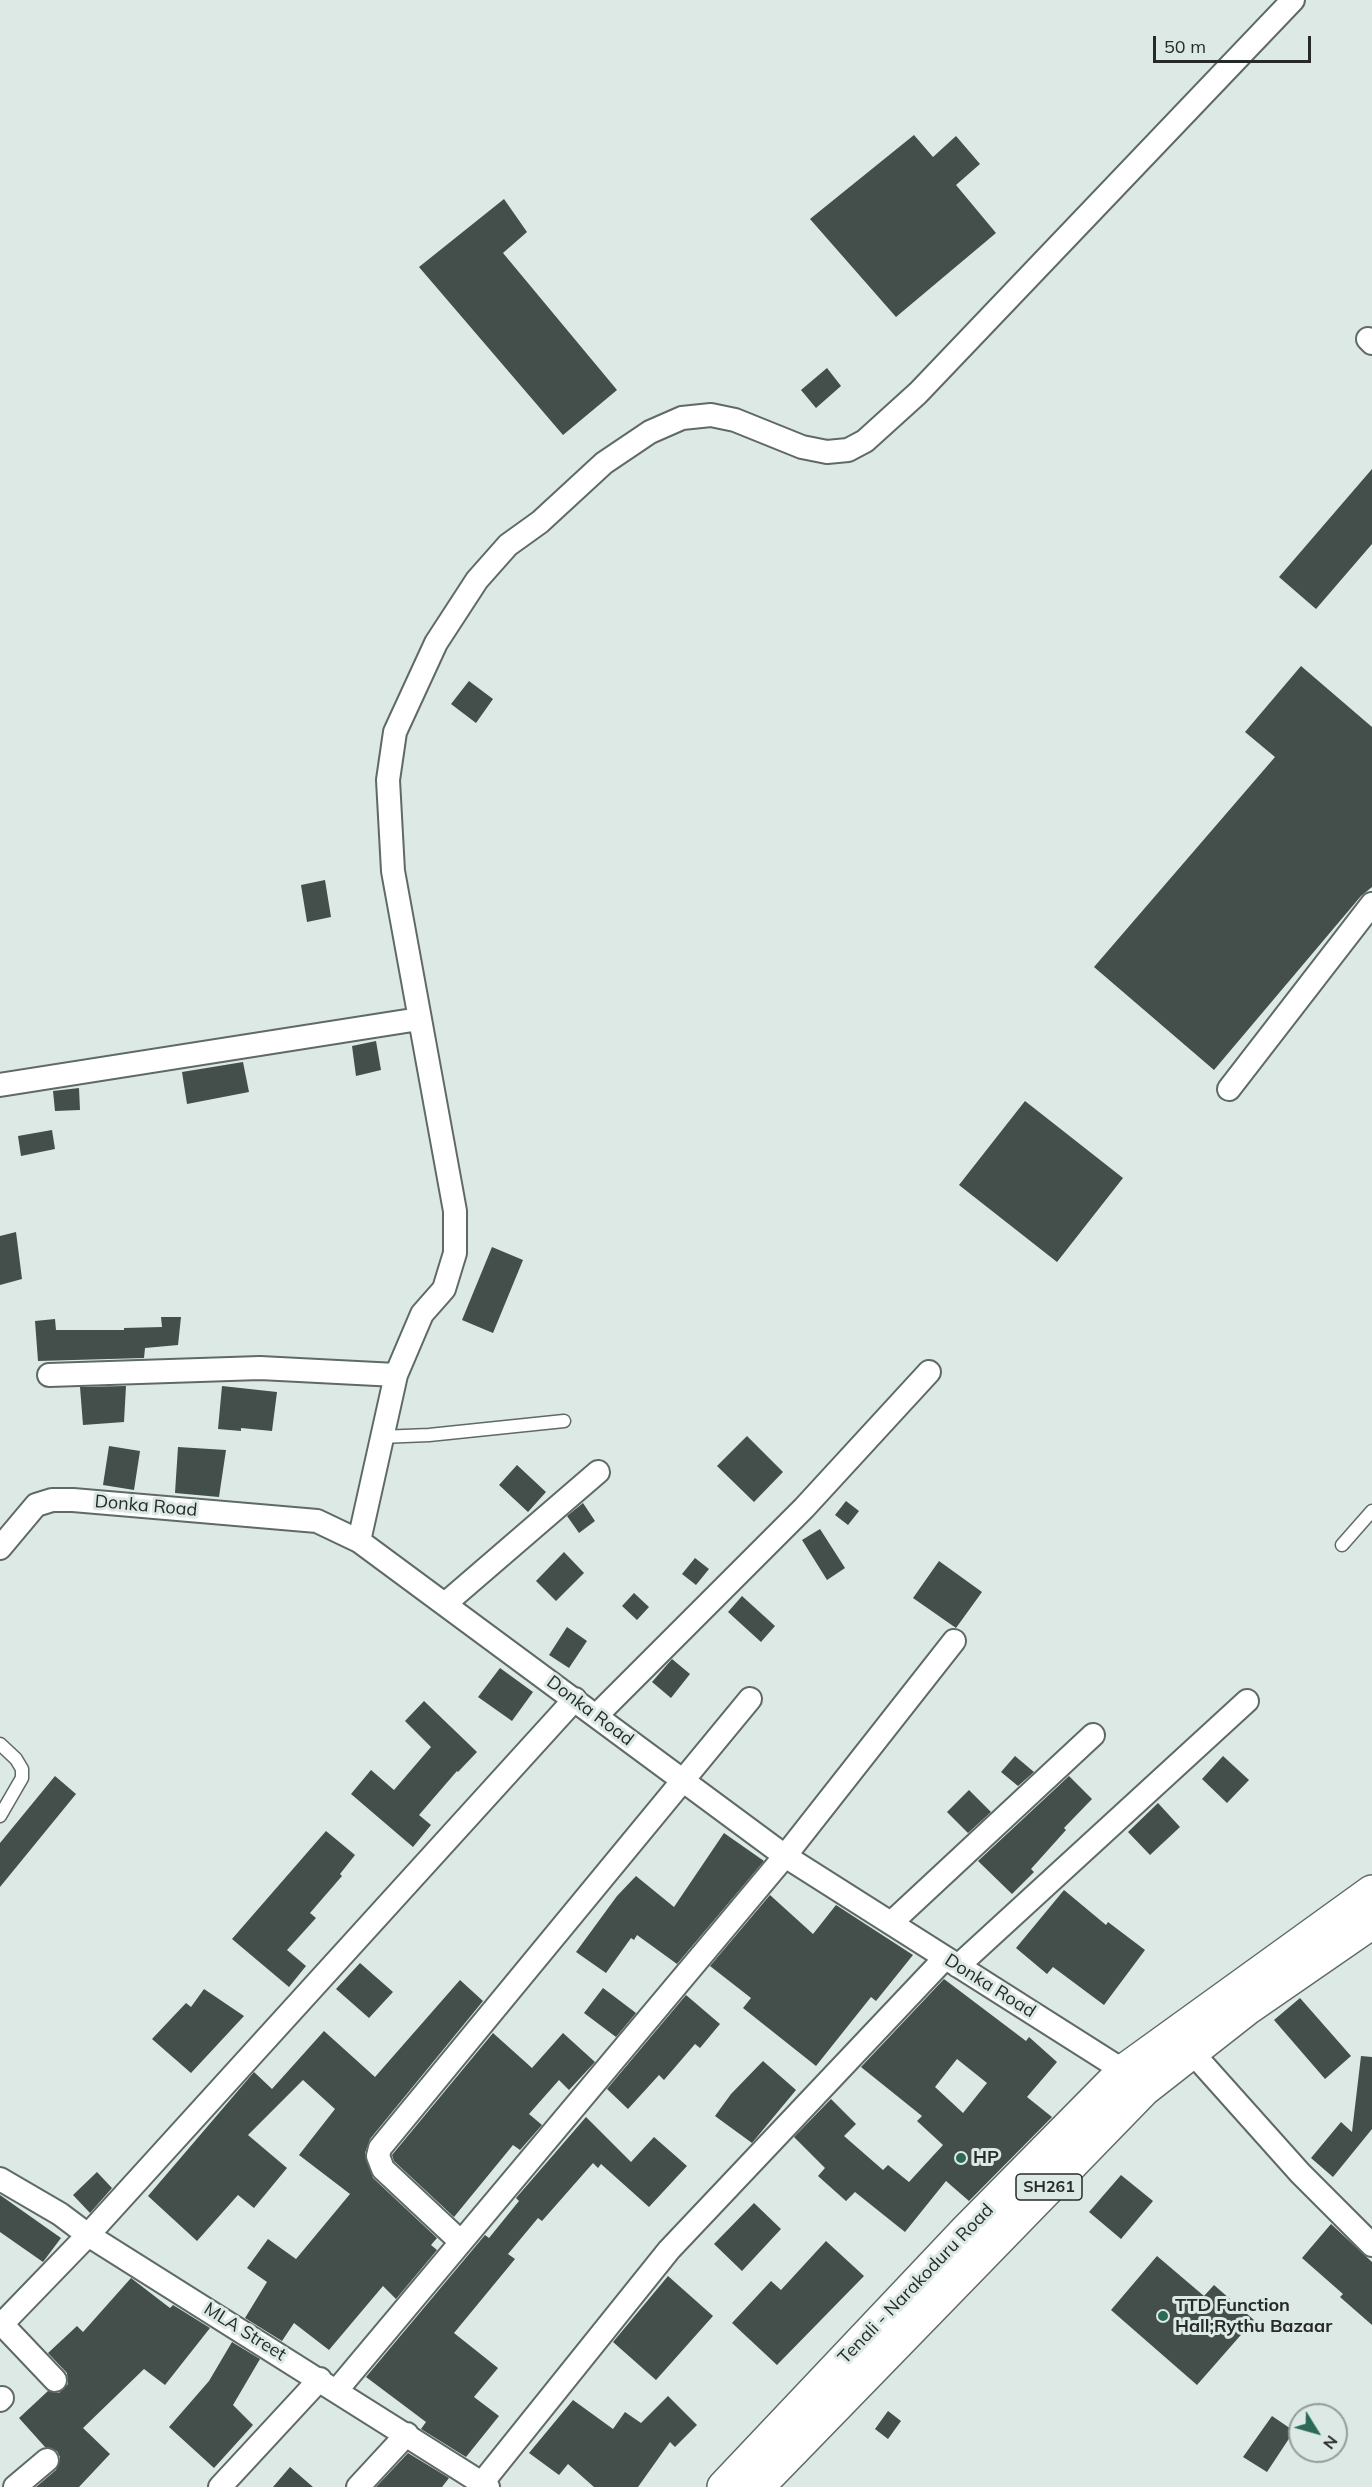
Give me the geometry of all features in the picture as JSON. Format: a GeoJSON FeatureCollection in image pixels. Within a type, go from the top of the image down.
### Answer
{"type":"FeatureCollection","features":[{"type":"Feature","properties":{"kind":"main road","name":"Tenali - Narakoduru Road"},"geometry":{"type":"LineString","coordinates":[[724,2487],[958,2240],[1134,2080],[1372,1892]]}},
{"type":"Feature","properties":{"kind":"main road","name":"Tenali - Narakoduru Road"},"geometry":{"type":"LineString","coordinates":[[757,2487],[1134,2080],[1190,2050],[1372,1922]]}},
{"type":"Feature","properties":{"kind":"street"},"geometry":{"type":"LineString","coordinates":[[359,1540],[380,1437],[396,1375],[422,1314],[444,1289],[454,1253],[455,1210],[393,871],[388,780],[395,732],[436,643],[477,580],[495,558],[604,463],[650,432],[682,418],[711,415],[735,420],[802,447],[827,452],[848,450],[865,441],[918,393],[1293,0]]}},
{"type":"Feature","properties":{"kind":"street"},"geometry":{"type":"LineString","coordinates":[[1229,1089],[1372,904]]}},
{"type":"Feature","properties":{"kind":"street"},"geometry":{"type":"LineString","coordinates":[[0,1085],[419,1018]]}},
{"type":"Feature","properties":{"kind":"street"},"geometry":{"type":"LineString","coordinates":[[49,1375],[260,1368],[396,1375]]}},
{"type":"Feature","properties":{"kind":"street"},"geometry":{"type":"LineString","coordinates":[[596,1716],[804,1508],[929,1372]]}},
{"type":"Feature","properties":{"kind":"street"},"geometry":{"type":"LineString","coordinates":[[446,1603],[598,1472]]}},
{"type":"Feature","properties":{"kind":"street","name":"Donka Road"},"geometry":{"type":"LineString","coordinates":[[0,1548],[36,1505],[52,1500],[317,1521],[359,1540],[785,1856],[1134,2080]]}},
{"type":"Feature","properties":{"kind":"street"},"geometry":{"type":"LineString","coordinates":[[220,2487],[329,2385],[460,2242],[785,1856],[954,1641]]}},
{"type":"Feature","properties":{"kind":"street"},"geometry":{"type":"LineString","coordinates":[[460,2242],[383,2169],[378,2156],[380,2148],[684,1782],[750,1699]]}},
{"type":"Feature","properties":{"kind":"street"},"geometry":{"type":"LineString","coordinates":[[56,2380],[1,2323],[88,2235],[574,1700]]}},
{"type":"Feature","properties":{"kind":"street"},"geometry":{"type":"LineString","coordinates":[[485,2485],[669,2250],[951,1962],[1247,1701]]}},
{"type":"Feature","properties":{"kind":"street"},"geometry":{"type":"LineString","coordinates":[[891,1923],[1093,1735]]}},
{"type":"Feature","properties":{"kind":"street"},"geometry":{"type":"LineString","coordinates":[[1190,2050],[1293,2165],[1372,2245]]}},
{"type":"Feature","properties":{"kind":"street","name":"MLA Street"},"geometry":{"type":"LineString","coordinates":[[0,2179],[60,2214],[88,2235],[485,2485]]}},
{"type":"Feature","properties":{"kind":"street"},"geometry":{"type":"LineString","coordinates":[[358,2487],[407,2434]]}},
{"type":"Feature","properties":{"kind":"street"},"geometry":{"type":"LineString","coordinates":[[15,2487],[47,2460]]}},
{"type":"Feature","properties":{"kind":"lane"},"geometry":{"type":"LineString","coordinates":[[380,1437],[429,1436],[564,1421]]}},
{"type":"Feature","properties":{"kind":"lane"},"geometry":{"type":"LineString","coordinates":[[1342,1545],[1372,1511]]}},
{"type":"Feature","properties":{"kind":"lane"},"geometry":{"type":"LineString","coordinates":[[0,1744],[16,1759],[22,1769],[22,1778],[0,1816]]}},
{"type":"Feature","properties":{"kind":"building"},"geometry":{"type":"Polygon","coordinates":[[[914,135],[933,157],[956,136],[980,164],[956,185],[996,233],[896,317],[810,219],[914,135]]]}},
{"type":"Feature","properties":{"kind":"building"},"geometry":{"type":"Polygon","coordinates":[[[504,199],[527,232],[503,253],[617,390],[563,435],[419,267],[504,199]]]}},
{"type":"Feature","properties":{"kind":"building"},"geometry":{"type":"Polygon","coordinates":[[[827,368],[841,386],[816,408],[801,390],[827,368]]]}},
{"type":"Feature","properties":{"kind":"building"},"geometry":{"type":"Polygon","coordinates":[[[1372,469],[1372,544],[1316,609],[1279,577],[1372,469]]]}},
{"type":"Feature","properties":{"kind":"building"},"geometry":{"type":"Polygon","coordinates":[[[1301,666],[1372,727],[1372,887],[1361,896],[1214,1070],[1094,967],[1275,757],[1245,732],[1301,666]]]}},
{"type":"Feature","properties":{"kind":"building"},"geometry":{"type":"Polygon","coordinates":[[[469,681],[493,699],[476,723],[451,704],[469,681]]]}},
{"type":"Feature","properties":{"kind":"building"},"geometry":{"type":"Polygon","coordinates":[[[325,880],[331,917],[307,922],[301,885],[325,880]]]}},
{"type":"Feature","properties":{"kind":"building"},"geometry":{"type":"Polygon","coordinates":[[[376,1041],[381,1070],[356,1076],[352,1046],[376,1041]]]}},
{"type":"Feature","properties":{"kind":"building"},"geometry":{"type":"Polygon","coordinates":[[[243,1062],[249,1092],[187,1104],[182,1072],[243,1062]]]}},
{"type":"Feature","properties":{"kind":"building"},"geometry":{"type":"Polygon","coordinates":[[[79,1088],[80,1110],[55,1111],[53,1091],[79,1088]]]}},
{"type":"Feature","properties":{"kind":"building"},"geometry":{"type":"Polygon","coordinates":[[[1025,1101],[1123,1178],[1057,1262],[959,1185],[1025,1101]]]}},
{"type":"Feature","properties":{"kind":"building"},"geometry":{"type":"Polygon","coordinates":[[[52,1130],[55,1149],[21,1156],[18,1136],[52,1130]]]}},
{"type":"Feature","properties":{"kind":"building"},"geometry":{"type":"Polygon","coordinates":[[[16,1232],[22,1279],[0,1285],[0,1236],[16,1232]]]}},
{"type":"Feature","properties":{"kind":"building"},"geometry":{"type":"Polygon","coordinates":[[[492,1247],[523,1260],[493,1333],[462,1320],[492,1247]]]}},
{"type":"Feature","properties":{"kind":"building"},"geometry":{"type":"Polygon","coordinates":[[[161,1317],[181,1317],[178,1345],[145,1348],[144,1358],[38,1361],[35,1321],[55,1319],[56,1330],[124,1330],[124,1328],[162,1327],[161,1317]]]}},
{"type":"Feature","properties":{"kind":"building"},"geometry":{"type":"Polygon","coordinates":[[[126,1386],[124,1422],[83,1425],[80,1387],[126,1386]]]}},
{"type":"Feature","properties":{"kind":"building"},"geometry":{"type":"Polygon","coordinates":[[[222,1386],[277,1392],[272,1431],[241,1428],[241,1431],[218,1429],[222,1386]]]}},
{"type":"Feature","properties":{"kind":"building"},"geometry":{"type":"Polygon","coordinates":[[[747,1436],[783,1472],[754,1502],[717,1466],[747,1436]]]}},
{"type":"Feature","properties":{"kind":"building"},"geometry":{"type":"Polygon","coordinates":[[[109,1446],[140,1451],[134,1490],[103,1485],[109,1446]]]}},
{"type":"Feature","properties":{"kind":"building"},"geometry":{"type":"Polygon","coordinates":[[[178,1447],[226,1450],[219,1497],[175,1493],[178,1447]]]}},
{"type":"Feature","properties":{"kind":"building"},"geometry":{"type":"Polygon","coordinates":[[[517,1465],[546,1492],[528,1512],[499,1485],[517,1465]]]}},
{"type":"Feature","properties":{"kind":"building"},"geometry":{"type":"Polygon","coordinates":[[[846,1501],[859,1511],[848,1525],[835,1515],[846,1501]]]}},
{"type":"Feature","properties":{"kind":"building"},"geometry":{"type":"Polygon","coordinates":[[[583,1503],[595,1521],[579,1533],[567,1516],[583,1503]]]}},
{"type":"Feature","properties":{"kind":"building"},"geometry":{"type":"Polygon","coordinates":[[[820,1529],[845,1568],[827,1580],[802,1540],[820,1529]]]}},
{"type":"Feature","properties":{"kind":"building"},"geometry":{"type":"Polygon","coordinates":[[[564,1552],[584,1573],[556,1601],[536,1581],[564,1552]]]}},
{"type":"Feature","properties":{"kind":"building"},"geometry":{"type":"Polygon","coordinates":[[[695,1558],[709,1569],[696,1585],[682,1574],[695,1558]]]}},
{"type":"Feature","properties":{"kind":"building"},"geometry":{"type":"Polygon","coordinates":[[[939,1561],[982,1592],[956,1628],[913,1598],[939,1561]]]}},
{"type":"Feature","properties":{"kind":"building"},"geometry":{"type":"Polygon","coordinates":[[[634,1593],[649,1607],[637,1620],[622,1606],[634,1593]]]}},
{"type":"Feature","properties":{"kind":"building"},"geometry":{"type":"Polygon","coordinates":[[[742,1596],[775,1626],[761,1642],[728,1612],[742,1596]]]}},
{"type":"Feature","properties":{"kind":"building"},"geometry":{"type":"Polygon","coordinates":[[[567,1627],[587,1641],[569,1668],[549,1655],[567,1627]]]}},
{"type":"Feature","properties":{"kind":"building"},"geometry":{"type":"Polygon","coordinates":[[[672,1659],[690,1674],[671,1698],[652,1682],[672,1659]]]}},
{"type":"Feature","properties":{"kind":"building"},"geometry":{"type":"Polygon","coordinates":[[[500,1668],[533,1692],[512,1721],[478,1697],[500,1668]]]}},
{"type":"Feature","properties":{"kind":"building"},"geometry":{"type":"Polygon","coordinates":[[[424,1701],[477,1752],[457,1771],[419,1815],[431,1825],[413,1847],[351,1794],[371,1770],[394,1790],[431,1747],[405,1721],[424,1701]]]}},
{"type":"Feature","properties":{"kind":"building"},"geometry":{"type":"Polygon","coordinates":[[[1015,1756],[1034,1772],[1018,1786],[1001,1772],[1015,1756]]]}},
{"type":"Feature","properties":{"kind":"building"},"geometry":{"type":"Polygon","coordinates":[[[1223,1756],[1249,1780],[1227,1803],[1202,1779],[1223,1756]]]}},
{"type":"Feature","properties":{"kind":"building"},"geometry":{"type":"Polygon","coordinates":[[[55,1776],[76,1794],[0,1887],[0,1843],[55,1776]]]}},
{"type":"Feature","properties":{"kind":"building"},"geometry":{"type":"Polygon","coordinates":[[[1069,1776],[1092,1799],[1064,1828],[1066,1830],[1031,1869],[1034,1872],[1012,1894],[978,1861],[1069,1776]]]}},
{"type":"Feature","properties":{"kind":"building"},"geometry":{"type":"Polygon","coordinates":[[[969,1790],[991,1812],[968,1833],[947,1812],[969,1790]]]}},
{"type":"Feature","properties":{"kind":"building"},"geometry":{"type":"Polygon","coordinates":[[[1158,1803],[1180,1827],[1150,1855],[1128,1832],[1158,1803]]]}},
{"type":"Feature","properties":{"kind":"building"},"geometry":{"type":"Polygon","coordinates":[[[326,1831],[355,1855],[340,1874],[342,1876],[310,1913],[316,1918],[287,1950],[306,1966],[289,1987],[232,1939],[326,1831]]]}},
{"type":"Feature","properties":{"kind":"building"},"geometry":{"type":"Polygon","coordinates":[[[724,1833],[764,1861],[677,1964],[637,1935],[634,1940],[631,1938],[606,1973],[576,1952],[617,1896],[636,1876],[674,1907],[724,1833]]]}},
{"type":"Feature","properties":{"kind":"building"},"geometry":{"type":"Polygon","coordinates":[[[1064,1890],[1106,1925],[1108,1922],[1145,1950],[1104,2005],[1053,1967],[1047,1974],[1016,1948],[1064,1890]]]}},
{"type":"Feature","properties":{"kind":"building"},"geometry":{"type":"Polygon","coordinates":[[[770,1895],[813,1934],[836,1905],[913,1955],[876,2001],[871,1997],[816,2066],[743,2008],[751,1998],[710,1966],[770,1895]]]}},
{"type":"Feature","properties":{"kind":"building"},"geometry":{"type":"Polygon","coordinates":[[[360,1963],[393,1992],[369,2018],[336,1989],[360,1963]]]}},
{"type":"Feature","properties":{"kind":"building"},"geometry":{"type":"Polygon","coordinates":[[[944,1979],[1026,2041],[1029,2037],[1057,2062],[1027,2097],[1052,2117],[969,2201],[946,2181],[905,2232],[855,2192],[846,2201],[818,2176],[825,2168],[794,2137],[831,2099],[856,2124],[844,2136],[883,2170],[888,2165],[909,2182],[943,2145],[917,2121],[922,2116],[861,2067],[944,1979]],[[957,2059],[935,2087],[963,2113],[987,2083],[957,2059]]]}},
{"type":"Feature","properties":{"kind":"building"},"geometry":{"type":"Polygon","coordinates":[[[460,1980],[483,2001],[370,2139],[365,2153],[373,2178],[437,2238],[431,2245],[437,2250],[396,2299],[383,2286],[329,2350],[294,2323],[282,2341],[245,2318],[267,2282],[247,2268],[268,2239],[296,2259],[350,2194],[299,2155],[335,2109],[303,2080],[248,2135],[287,2168],[254,2208],[238,2195],[197,2241],[148,2196],[254,2072],[272,2089],[324,2031],[375,2077],[460,1980]]]}},
{"type":"Feature","properties":{"kind":"building"},"geometry":{"type":"Polygon","coordinates":[[[603,1988],[636,2013],[616,2037],[584,2013],[603,1988]]]}},
{"type":"Feature","properties":{"kind":"building"},"geometry":{"type":"Polygon","coordinates":[[[204,1989],[244,2016],[191,2073],[152,2039],[186,2003],[191,2007],[204,1989]]]}},
{"type":"Feature","properties":{"kind":"building"},"geometry":{"type":"Polygon","coordinates":[[[686,1995],[720,2024],[700,2048],[695,2044],[664,2080],[659,2075],[628,2109],[607,2089],[686,1995]]]}},
{"type":"Feature","properties":{"kind":"building"},"geometry":{"type":"Polygon","coordinates":[[[1300,1998],[1351,2056],[1325,2079],[1274,2020],[1300,1998]]]}},
{"type":"Feature","properties":{"kind":"building"},"geometry":{"type":"Polygon","coordinates":[[[493,2033],[532,2068],[563,2033],[595,2062],[569,2090],[559,2080],[529,2114],[542,2125],[520,2150],[513,2145],[454,2217],[394,2161],[392,2155],[493,2033]]]}},
{"type":"Feature","properties":{"kind":"building"},"geometry":{"type":"Polygon","coordinates":[[[1361,2056],[1372,2057],[1372,2129],[1333,2177],[1311,2158],[1341,2122],[1352,2132],[1361,2056]]]}},
{"type":"Feature","properties":{"kind":"building"},"geometry":{"type":"Polygon","coordinates":[[[763,2061],[796,2090],[752,2143],[715,2116],[731,2094],[763,2061]]]}},
{"type":"Feature","properties":{"kind":"building"},"geometry":{"type":"Polygon","coordinates":[[[586,2117],[631,2162],[654,2137],[687,2166],[649,2207],[601,2164],[598,2168],[593,2163],[542,2221],[538,2218],[508,2254],[515,2259],[454,2333],[498,2368],[474,2397],[499,2416],[466,2457],[421,2429],[426,2422],[366,2377],[485,2235],[489,2238],[519,2201],[516,2198],[586,2117]]]}},
{"type":"Feature","properties":{"kind":"building"},"geometry":{"type":"Polygon","coordinates":[[[97,2172],[112,2188],[90,2213],[73,2195],[97,2172]]]}},
{"type":"Feature","properties":{"kind":"building"},"geometry":{"type":"Polygon","coordinates":[[[1121,2175],[1153,2201],[1121,2239],[1089,2212],[1121,2175]]]}},
{"type":"Feature","properties":{"kind":"building"},"geometry":{"type":"Polygon","coordinates":[[[0,2195],[61,2238],[43,2262],[0,2232],[0,2195]]]}},
{"type":"Feature","properties":{"kind":"building"},"geometry":{"type":"Polygon","coordinates":[[[754,2203],[781,2229],[742,2271],[714,2244],[754,2203]]]}},
{"type":"Feature","properties":{"kind":"building"},"geometry":{"type":"Polygon","coordinates":[[[1331,2224],[1372,2262],[1372,2325],[1340,2297],[1343,2294],[1302,2258],[1331,2224]]]}},
{"type":"Feature","properties":{"kind":"building"},"geometry":{"type":"Polygon","coordinates":[[[826,2241],[864,2276],[777,2365],[732,2323],[771,2281],[781,2290],[826,2241]]]}},
{"type":"Feature","properties":{"kind":"building"},"geometry":{"type":"Polygon","coordinates":[[[1157,2256],[1204,2296],[1214,2285],[1254,2320],[1197,2385],[1111,2310],[1157,2256]]]}},
{"type":"Feature","properties":{"kind":"building"},"geometry":{"type":"Polygon","coordinates":[[[668,2276],[713,2316],[656,2380],[613,2342],[668,2276]]]}},
{"type":"Feature","properties":{"kind":"building"},"geometry":{"type":"Polygon","coordinates":[[[131,2278],[170,2308],[173,2305],[210,2328],[165,2385],[144,2369],[83,2428],[110,2454],[79,2487],[36,2487],[56,2470],[60,2457],[57,2451],[45,2447],[19,2418],[48,2391],[59,2393],[68,2384],[67,2373],[48,2353],[77,2326],[83,2332],[131,2278]]]}},
{"type":"Feature","properties":{"kind":"building"},"geometry":{"type":"Polygon","coordinates":[[[232,2342],[260,2359],[233,2405],[253,2425],[214,2468],[169,2427],[209,2381],[232,2342]]]}},
{"type":"Feature","properties":{"kind":"building"},"geometry":{"type":"Polygon","coordinates":[[[668,2396],[697,2425],[675,2447],[670,2442],[638,2487],[594,2487],[568,2464],[559,2475],[529,2453],[573,2400],[613,2429],[625,2412],[641,2423],[668,2396]]]}},
{"type":"Feature","properties":{"kind":"building"},"geometry":{"type":"Polygon","coordinates":[[[888,2411],[901,2421],[888,2439],[875,2429],[888,2411]]]}},
{"type":"Feature","properties":{"kind":"building"},"geometry":{"type":"Polygon","coordinates":[[[1272,2416],[1288,2427],[1288,2440],[1267,2472],[1243,2457],[1272,2416]]]}},
{"type":"Feature","properties":{"kind":"building"},"geometry":{"type":"Polygon","coordinates":[[[408,2453],[449,2478],[442,2487],[376,2487],[408,2453]]]}},
{"type":"Feature","properties":{"kind":"building"},"geometry":{"type":"Polygon","coordinates":[[[290,2467],[313,2487],[273,2487],[290,2467]]]}},
{"type":"Feature","properties":{"kind":"place","name":"HP"},"geometry":{"type":"Point","coordinates":[961,2158]}},
{"type":"Feature","properties":{"kind":"place","name":"TTD Function Hall;Rythu Bazaar"},"geometry":{"type":"Point","coordinates":[1163,2316]}}]}
